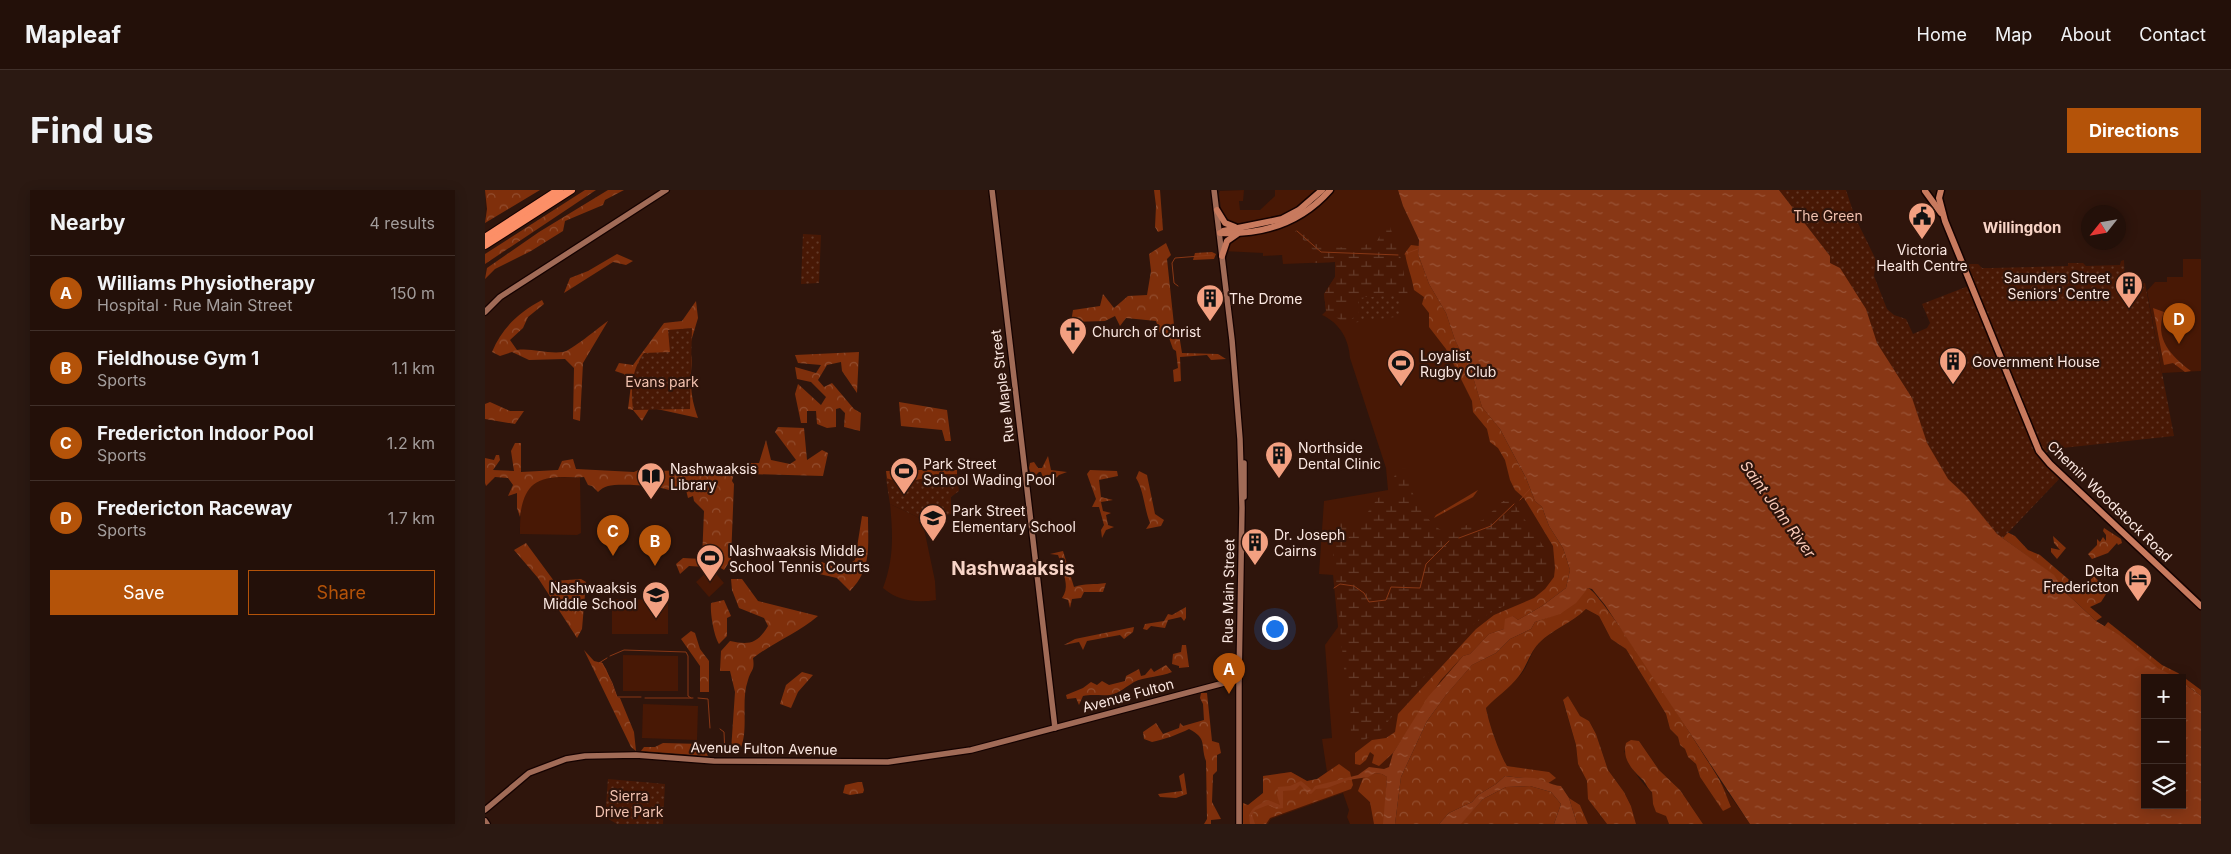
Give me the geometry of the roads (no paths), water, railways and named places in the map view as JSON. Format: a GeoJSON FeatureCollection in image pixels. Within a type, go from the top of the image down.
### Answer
{"type":"FeatureCollection","features":[{"type":"Feature","properties":{"kind":"highway"},"geometry":{"type":"LineString","coordinates":[[485,238],[559,190]]}},
{"type":"Feature","properties":{"kind":"highway"},"geometry":{"type":"LineString","coordinates":[[485,245],[571,190]]}},
{"type":"Feature","properties":{"kind":"main road"},"geometry":{"type":"LineString","coordinates":[[1222,256],[1227,241],[1238,230],[1282,219],[1299,210],[1322,190]]}},
{"type":"Feature","properties":{"kind":"main road"},"geometry":{"type":"LineString","coordinates":[[1220,232],[1268,229],[1293,220],[1309,211],[1330,190]]}},
{"type":"Feature","properties":{"kind":"main road"},"geometry":{"type":"LineString","coordinates":[[1925,190],[1932,193],[1941,190]]}},
{"type":"Feature","properties":{"kind":"main road"},"geometry":{"type":"LineString","coordinates":[[1925,190],[1945,221]]}},
{"type":"Feature","properties":{"kind":"main road"},"geometry":{"type":"LineString","coordinates":[[1941,190],[1939,198],[1945,221]]}},
{"type":"Feature","properties":{"kind":"main road"},"geometry":{"type":"LineString","coordinates":[[1217,210],[1225,223],[1238,230]]}},
{"type":"Feature","properties":{"kind":"main road","name":"Chemin Woodstock Road"},"geometry":{"type":"LineString","coordinates":[[1945,221],[2039,451],[2050,464],[2201,606]]}},
{"type":"Feature","properties":{"kind":"street"},"geometry":{"type":"LineString","coordinates":[[485,312],[499,297],[666,190]]}},
{"type":"Feature","properties":{"kind":"street","name":"Rue Maple Street"},"geometry":{"type":"LineString","coordinates":[[992,190],[1055,728]]}},
{"type":"Feature","properties":{"kind":"street","name":"Rue Main Street"},"geometry":{"type":"LineString","coordinates":[[1214,190],[1232,345],[1240,439],[1242,508],[1239,824]]}},
{"type":"Feature","properties":{"kind":"street","name":"Avenue Fulton"},"geometry":{"type":"LineString","coordinates":[[1055,728],[1239,679]]}},
{"type":"Feature","properties":{"kind":"street","name":"Avenue Fulton Avenue"},"geometry":{"type":"LineString","coordinates":[[485,810],[529,773],[565,759],[585,756],[636,755],[714,761],[888,762],[971,750],[1055,728]]}},
{"type":"Feature","properties":{"kind":"water","name":"Saint John River"},"geometry":{"type":"Polygon","coordinates":[[[1398,190],[1779,190],[1830,256],[1830,263],[1840,268],[1866,309],[1877,343],[1912,398],[1927,443],[1948,479],[1966,496],[1997,534],[2054,575],[2065,592],[2096,621],[2119,635],[2158,668],[2169,674],[2141,674],[2141,809],[2186,809],[2186,685],[2201,696],[2201,824],[1750,824],[1605,605],[1592,589],[1588,588],[1576,603],[1560,614],[1535,622],[1531,629],[1510,639],[1496,653],[1472,665],[1446,695],[1427,721],[1401,777],[1395,824],[1383,824],[1387,777],[1375,773],[1368,777],[1348,780],[1327,788],[1316,789],[1311,794],[1300,785],[1295,790],[1283,791],[1283,808],[1277,809],[1268,805],[1255,810],[1252,815],[1255,824],[1250,824],[1251,811],[1256,806],[1268,800],[1280,805],[1277,795],[1278,787],[1290,786],[1301,781],[1312,790],[1315,786],[1358,775],[1369,767],[1384,769],[1389,767],[1393,753],[1428,697],[1463,656],[1470,654],[1489,634],[1504,629],[1505,619],[1513,616],[1518,620],[1542,606],[1566,588],[1570,570],[1563,548],[1549,526],[1542,507],[1535,501],[1526,478],[1500,429],[1482,407],[1473,377],[1455,340],[1446,313],[1429,284],[1418,254],[1419,240],[1403,206],[1398,190]]]}},
{"type":"Feature","properties":{"kind":"water"},"geometry":{"type":"Polygon","coordinates":[[[1505,776],[1534,778],[1561,786],[1569,798],[1577,824],[1554,824],[1561,804],[1551,792],[1530,786],[1506,787],[1483,799],[1461,824],[1439,824],[1449,813],[1472,802],[1478,795],[1505,776]]]}},
{"type":"Feature","properties":{"kind":"waterway"},"geometry":{"type":"LineString","coordinates":[[1297,231],[1321,252],[1398,255]]}},
{"type":"Feature","properties":{"kind":"waterway"},"geometry":{"type":"LineString","coordinates":[[1405,254],[1418,249]]}},
{"type":"Feature","properties":{"kind":"waterway"},"geometry":{"type":"LineString","coordinates":[[1178,286],[1174,283],[1172,263],[1175,258],[1213,255]]}},
{"type":"Feature","properties":{"kind":"waterway"},"geometry":{"type":"LineString","coordinates":[[1520,500],[1530,489]]}},
{"type":"Feature","properties":{"kind":"waterway"},"geometry":{"type":"LineString","coordinates":[[1459,538],[1491,526],[1514,504]]}},
{"type":"Feature","properties":{"kind":"waterway"},"geometry":{"type":"LineString","coordinates":[[1334,588],[1340,584],[1354,586],[1364,593],[1369,602],[1386,600],[1391,587],[1420,588],[1426,564],[1449,541]]}},
{"type":"Feature","properties":{"kind":"waterway"},"geometry":{"type":"LineString","coordinates":[[610,656],[624,650],[686,652],[688,656],[688,696],[691,698]]}},
{"type":"Feature","properties":{"kind":"waterway"},"geometry":{"type":"LineString","coordinates":[[607,658],[599,663],[602,663],[617,697],[641,697]]}},
{"type":"Feature","properties":{"kind":"waterway"},"geometry":{"type":"LineString","coordinates":[[645,698],[693,698]]}},
{"type":"Feature","properties":{"kind":"waterway"},"geometry":{"type":"LineString","coordinates":[[698,698],[708,699],[710,728]]}},
{"type":"Feature","properties":{"kind":"waterway"},"geometry":{"type":"LineString","coordinates":[[720,729],[724,732],[725,754]]}},
{"type":"Feature","properties":{"kind":"place","name":"Victoria Health Centre"},"geometry":{"type":"Point","coordinates":[1922,240]}},
{"type":"Feature","properties":{"kind":"place","name":"Saunders Street Seniors' Centre"},"geometry":{"type":"Point","coordinates":[2129,309]}},
{"type":"Feature","properties":{"kind":"place","name":"The Drome"},"geometry":{"type":"Point","coordinates":[1210,322]}},
{"type":"Feature","properties":{"kind":"place","name":"Fredericton Raceway"},"geometry":{"type":"Point","coordinates":[2179,344]}},
{"type":"Feature","properties":{"kind":"place","name":"Church of Christ"},"geometry":{"type":"Point","coordinates":[1073,355]}},
{"type":"Feature","properties":{"kind":"place","name":"Government House"},"geometry":{"type":"Point","coordinates":[1953,385]}},
{"type":"Feature","properties":{"kind":"place","name":"Loyalist Rugby Club"},"geometry":{"type":"Point","coordinates":[1401,387]}},
{"type":"Feature","properties":{"kind":"place","name":"Northside Dental Clinic"},"geometry":{"type":"Point","coordinates":[1279,479]}},
{"type":"Feature","properties":{"kind":"place","name":"Park Street School Wading Pool"},"geometry":{"type":"Point","coordinates":[904,495]}},
{"type":"Feature","properties":{"kind":"place","name":"Nashwaaksis Library"},"geometry":{"type":"Point","coordinates":[651,500]}},
{"type":"Feature","properties":{"kind":"place","name":"Park Street Elementary School"},"geometry":{"type":"Point","coordinates":[933,542]}},
{"type":"Feature","properties":{"kind":"place","name":"Fredericton Indoor Pool"},"geometry":{"type":"Point","coordinates":[613,556]}},
{"type":"Feature","properties":{"kind":"place","name":"Fieldhouse Gym 1"},"geometry":{"type":"Point","coordinates":[655,566]}},
{"type":"Feature","properties":{"kind":"place","name":"Dr. Joseph Cairns"},"geometry":{"type":"Point","coordinates":[1255,566]}},
{"type":"Feature","properties":{"kind":"place","name":"Nashwaaksis Middle School Tennis Courts"},"geometry":{"type":"Point","coordinates":[710,582]}},
{"type":"Feature","properties":{"kind":"place","name":"Delta Fredericton"},"geometry":{"type":"Point","coordinates":[2138,602]}},
{"type":"Feature","properties":{"kind":"place","name":"Nashwaaksis Middle School"},"geometry":{"type":"Point","coordinates":[656,619]}},
{"type":"Feature","properties":{"kind":"place","name":"Williams Physiotherapy"},"geometry":{"type":"Point","coordinates":[1229,694]}},
{"type":"Feature","properties":{"kind":"district","name":"Willingdon"},"geometry":{"type":"Point","coordinates":[2022,227]}},
{"type":"Feature","properties":{"kind":"district","name":"Nashwaaksis"},"geometry":{"type":"Point","coordinates":[1013,568]}},
{"type":"Feature","properties":{"kind":"park label","name":"The Green"},"geometry":{"type":"Point","coordinates":[1828,215]}},
{"type":"Feature","properties":{"kind":"park label","name":"Evans park"},"geometry":{"type":"Point","coordinates":[662,381]}},
{"type":"Feature","properties":{"kind":"park label","name":"Sierra Drive Park"},"geometry":{"type":"Point","coordinates":[629,804]}}]}
